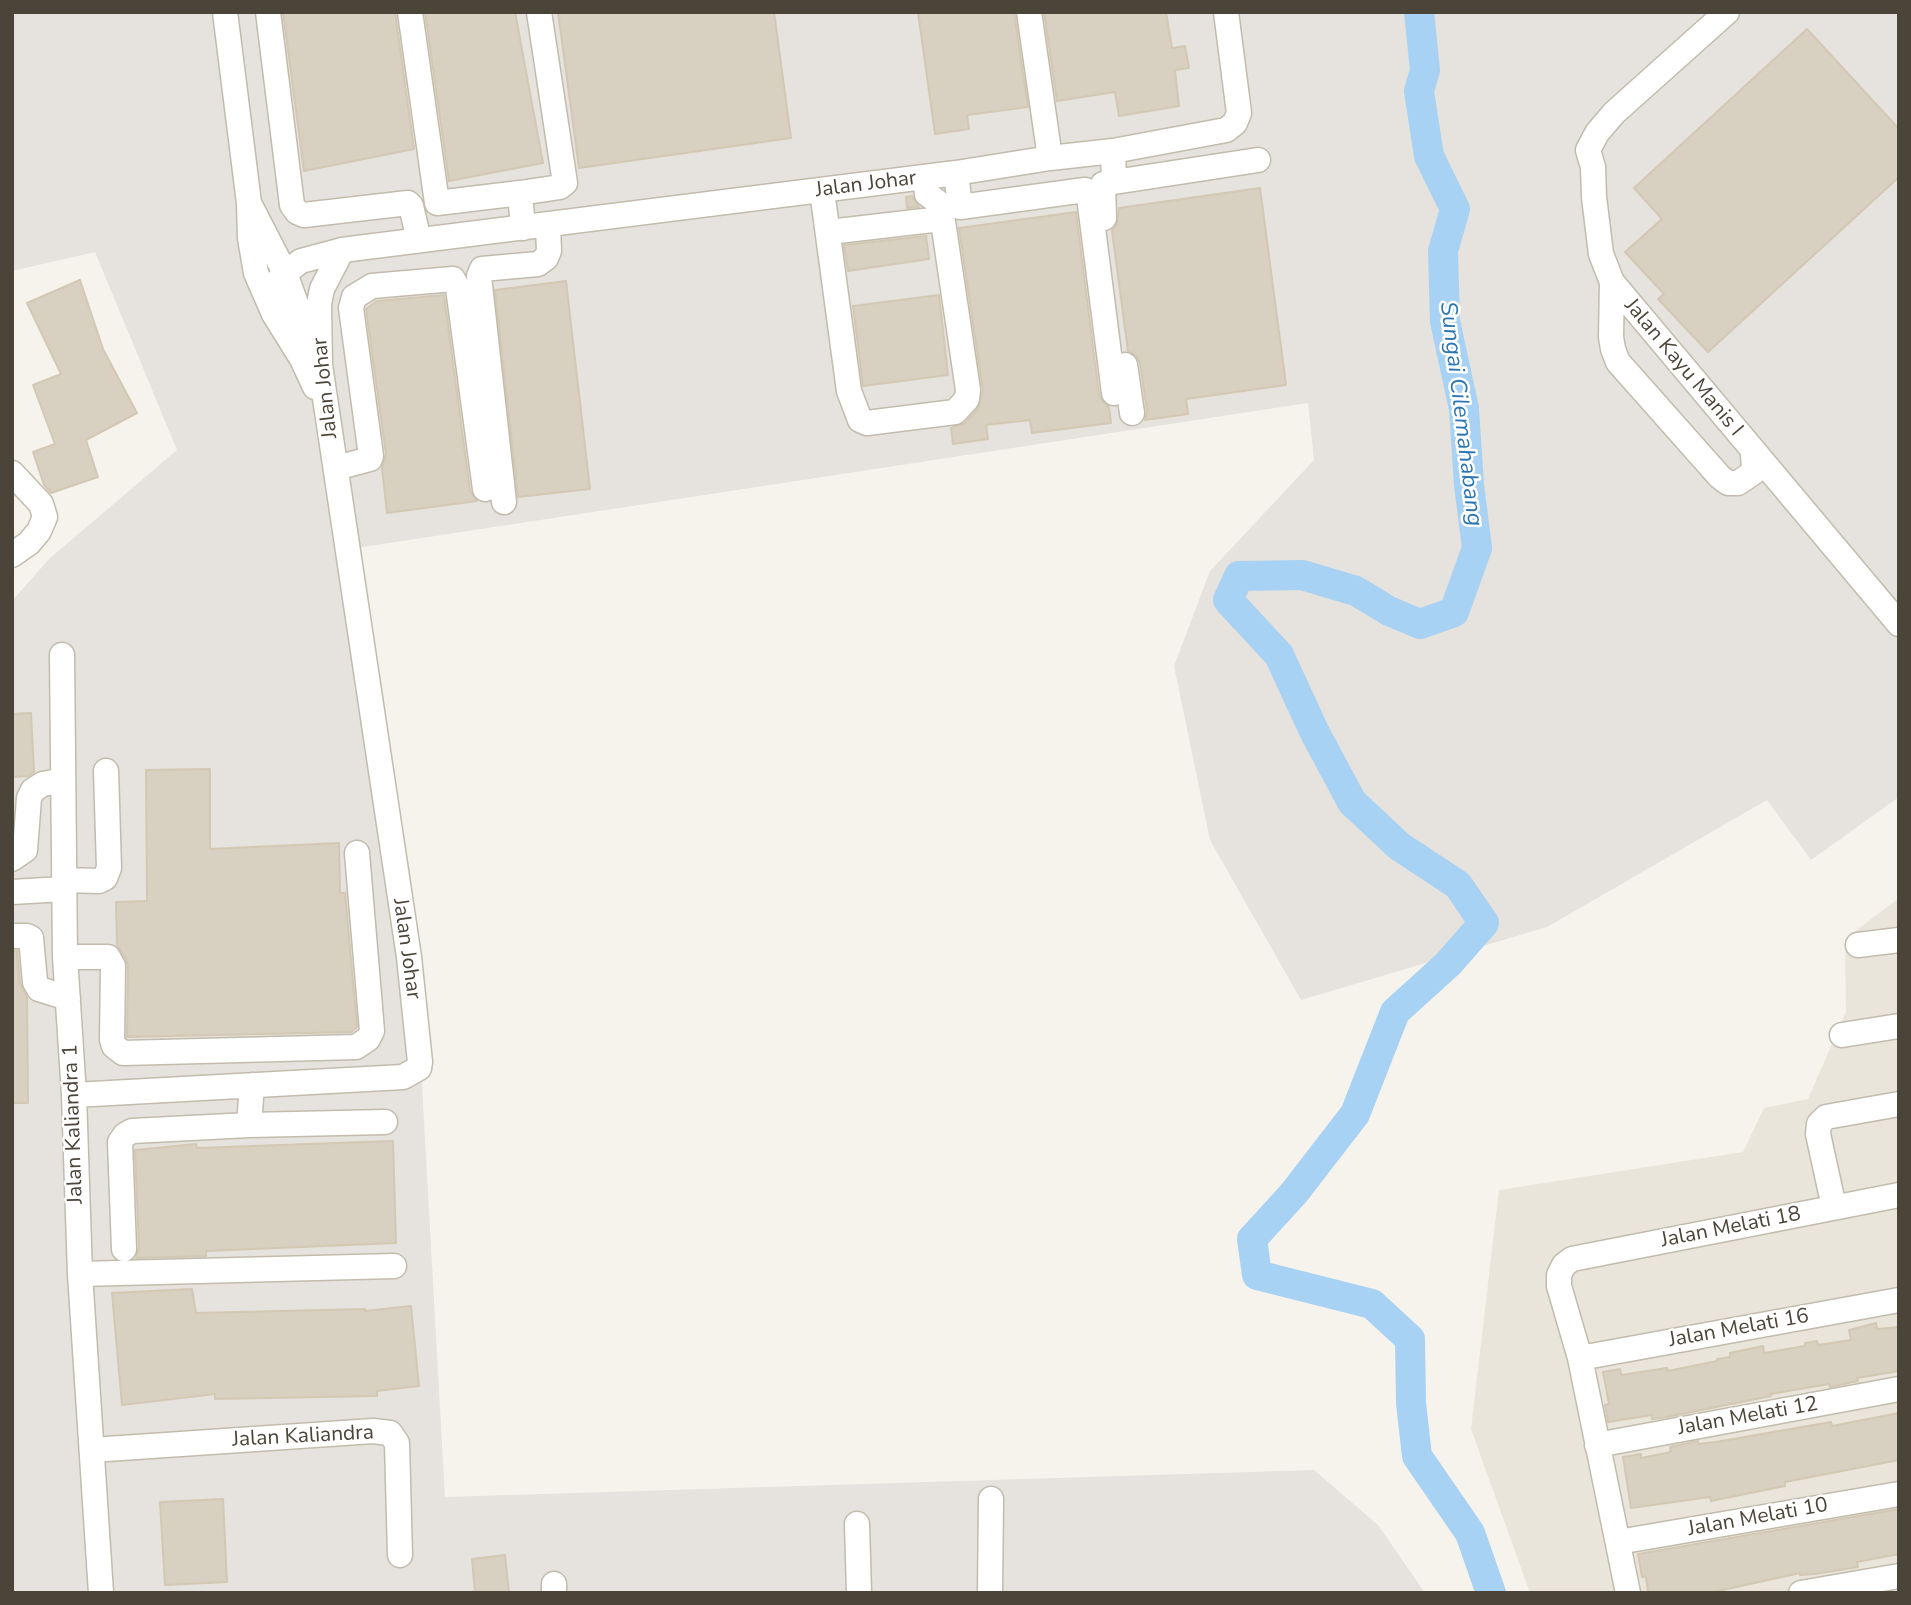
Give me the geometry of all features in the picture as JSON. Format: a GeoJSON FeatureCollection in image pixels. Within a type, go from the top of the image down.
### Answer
{"type":"FeatureCollection","features":[{"type":"Feature","properties":{"kind":"street"},"geometry":{"type":"LineString","coordinates":[[225,12],[256,273],[274,314],[302,359],[326,410]]}},
{"type":"Feature","properties":{"kind":"street"},"geometry":{"type":"LineString","coordinates":[[268,12],[292,205],[297,212],[304,215],[408,203],[419,240]]}},
{"type":"Feature","properties":{"kind":"street"},"geometry":{"type":"LineString","coordinates":[[410,12],[437,204],[560,187],[565,184],[539,12]]}},
{"type":"Feature","properties":{"kind":"street"},"geometry":{"type":"LineString","coordinates":[[1029,12],[1061,157],[1076,191]]}},
{"type":"Feature","properties":{"kind":"street"},"geometry":{"type":"LineString","coordinates":[[1132,412],[1102,206],[1103,184],[1249,161],[1235,123],[1239,113],[1226,12]]}},
{"type":"Feature","properties":{"kind":"street","name":"Jalan Kayu Manis I"},"geometry":{"type":"LineString","coordinates":[[1727,12],[1614,113],[1597,133],[1588,150],[1593,167],[1601,254],[1612,282],[1899,624]]}},
{"type":"Feature","properties":{"kind":"street","name":"Jalan Johar"},"geometry":{"type":"LineString","coordinates":[[74,1095],[403,1077],[415,1072],[420,1062],[409,957],[318,345],[321,289],[342,250],[822,191],[1113,151],[1226,130],[1235,123]]}},
{"type":"Feature","properties":{"kind":"street"},"geometry":{"type":"LineString","coordinates":[[1113,151],[1114,182]]}},
{"type":"Feature","properties":{"kind":"street"},"geometry":{"type":"LineString","coordinates":[[956,173],[960,206],[1085,190],[1089,197],[1114,393]]}},
{"type":"Feature","properties":{"kind":"street"},"geometry":{"type":"LineString","coordinates":[[822,191],[849,391],[860,420],[867,423],[955,412],[967,399],[968,390],[942,208],[927,194],[925,177]]}},
{"type":"Feature","properties":{"kind":"street"},"geometry":{"type":"LineString","coordinates":[[520,193],[523,228]]}},
{"type":"Feature","properties":{"kind":"street"},"geometry":{"type":"LineString","coordinates":[[249,202],[285,273],[304,326],[318,345]]}},
{"type":"Feature","properties":{"kind":"street"},"geometry":{"type":"LineString","coordinates":[[829,232],[942,219]]}},
{"type":"Feature","properties":{"kind":"street"},"geometry":{"type":"LineString","coordinates":[[336,468],[370,460],[371,456],[351,308],[354,297],[372,286],[453,279],[458,288],[494,496],[479,276],[482,269],[538,264],[546,258],[549,251],[548,225]]}},
{"type":"Feature","properties":{"kind":"street"},"geometry":{"type":"LineString","coordinates":[[274,314],[277,282],[285,273],[301,261],[342,250]]}},
{"type":"Feature","properties":{"kind":"street","name":"Jalan Kayu Manis I"},"geometry":{"type":"LineString","coordinates":[[1612,282],[1611,337],[1618,362],[1728,483],[1738,483],[1754,472],[1753,453]]}},
{"type":"Feature","properties":{"kind":"street"},"geometry":{"type":"LineString","coordinates":[[12,473],[37,498],[45,517],[39,531],[29,543],[12,555]]}},
{"type":"Feature","properties":{"kind":"street","name":"Jalan Kaliandra 1"},"geometry":{"type":"LineString","coordinates":[[62,654],[65,957],[74,1095],[79,1275],[102,1593]]}},
{"type":"Feature","properties":{"kind":"street"},"geometry":{"type":"LineString","coordinates":[[12,892],[105,878],[110,868],[106,771]]}},
{"type":"Feature","properties":{"kind":"street"},"geometry":{"type":"LineString","coordinates":[[12,859],[25,850],[29,798],[33,790],[43,784],[63,780]]}},
{"type":"Feature","properties":{"kind":"street"},"geometry":{"type":"LineString","coordinates":[[65,957],[108,957],[113,966],[112,1040],[114,1046],[124,1053],[356,1046],[368,1039],[372,1031],[357,853]]}},
{"type":"Feature","properties":{"kind":"street"},"geometry":{"type":"LineString","coordinates":[[12,936],[31,938],[39,989],[68,998]]}},
{"type":"Feature","properties":{"kind":"street"},"geometry":{"type":"LineString","coordinates":[[1858,945],[1899,940]]}},
{"type":"Feature","properties":{"kind":"street"},"geometry":{"type":"LineString","coordinates":[[1842,1035],[1899,1027]]}},
{"type":"Feature","properties":{"kind":"street"},"geometry":{"type":"LineString","coordinates":[[249,1125],[252,1085]]}},
{"type":"Feature","properties":{"kind":"street"},"geometry":{"type":"LineString","coordinates":[[1834,1207],[1818,1134],[1819,1124],[1826,1117],[1899,1104]]}},
{"type":"Feature","properties":{"kind":"street"},"geometry":{"type":"LineString","coordinates":[[124,1249],[120,1142],[132,1131],[386,1122]]}},
{"type":"Feature","properties":{"kind":"street","name":"Jalan Melati 18"},"geometry":{"type":"LineString","coordinates":[[1580,1358],[1559,1286],[1559,1275],[1564,1265],[1573,1259],[1899,1195]]}},
{"type":"Feature","properties":{"kind":"street"},"geometry":{"type":"LineString","coordinates":[[79,1275],[394,1266]]}},
{"type":"Feature","properties":{"kind":"street","name":"Jalan Melati 16"},"geometry":{"type":"LineString","coordinates":[[1580,1358],[1899,1300]]}},
{"type":"Feature","properties":{"kind":"street"},"geometry":{"type":"LineString","coordinates":[[1580,1358],[1628,1593]]}},
{"type":"Feature","properties":{"kind":"street","name":"Jalan Melati 12"},"geometry":{"type":"LineString","coordinates":[[1597,1445],[1899,1389]]}},
{"type":"Feature","properties":{"kind":"street","name":"Jalan Kaliandra"},"geometry":{"type":"LineString","coordinates":[[92,1450],[373,1431],[390,1433],[397,1443],[400,1555]]}},
{"type":"Feature","properties":{"kind":"street","name":"Jalan Melati 10"},"geometry":{"type":"LineString","coordinates":[[1618,1542],[1899,1493]]}},
{"type":"Feature","properties":{"kind":"street"},"geometry":{"type":"LineString","coordinates":[[990,1593],[991,1499]]}},
{"type":"Feature","properties":{"kind":"street"},"geometry":{"type":"LineString","coordinates":[[857,1524],[859,1593]]}},
{"type":"Feature","properties":{"kind":"street"},"geometry":{"type":"LineString","coordinates":[[1801,1593],[1899,1576]]}},
{"type":"Feature","properties":{"kind":"shaded area"},"geometry":{"type":"Polygon","coordinates":[[[12,12],[1899,12],[1899,797],[1811,860],[1767,800],[1547,927],[1301,1000],[1210,840],[1174,666],[1210,571],[1314,460],[1308,403],[350,549],[414,942],[445,1497],[1314,1470],[1378,1525],[1425,1593],[12,1593],[12,601],[49,559],[177,450],[95,252],[12,271],[12,12]]]}},
{"type":"Feature","properties":{"kind":"shaded area"},"geometry":{"type":"Polygon","coordinates":[[[1899,898],[1899,1593],[1530,1593],[1471,1429],[1499,1190],[1743,1152],[1764,1108],[1808,1099],[1846,1012],[1845,939],[1899,898]]]}},
{"type":"Feature","properties":{"kind":"building"},"geometry":{"type":"Polygon","coordinates":[[[283,12],[395,12],[414,149],[304,171],[283,12]]]}},
{"type":"Feature","properties":{"kind":"building"},"geometry":{"type":"Polygon","coordinates":[[[425,12],[515,12],[543,163],[449,181],[425,12]]]}},
{"type":"Feature","properties":{"kind":"building"},"geometry":{"type":"Polygon","coordinates":[[[558,12],[774,12],[791,138],[579,168],[558,12]]]}},
{"type":"Feature","properties":{"kind":"building"},"geometry":{"type":"Polygon","coordinates":[[[918,12],[1014,12],[1028,107],[967,115],[969,129],[935,134],[918,12]]]}},
{"type":"Feature","properties":{"kind":"building"},"geometry":{"type":"Polygon","coordinates":[[[1044,12],[1166,12],[1172,48],[1185,46],[1189,68],[1175,70],[1179,106],[1119,116],[1115,92],[1057,101],[1044,12]]]}},
{"type":"Feature","properties":{"kind":"building"},"geometry":{"type":"Polygon","coordinates":[[[1807,29],[1899,129],[1899,177],[1708,352],[1658,299],[1664,294],[1625,252],[1662,219],[1634,188],[1807,29]]]}},
{"type":"Feature","properties":{"kind":"building"},"geometry":{"type":"Polygon","coordinates":[[[1260,188],[1286,385],[1186,399],[1188,414],[1145,420],[1147,411],[1140,363],[1136,355],[1128,351],[1112,231],[1117,224],[1119,208],[1260,188]]]}},
{"type":"Feature","properties":{"kind":"building"},"geometry":{"type":"Polygon","coordinates":[[[912,196],[919,207],[907,208],[906,197],[912,196]]]}},
{"type":"Feature","properties":{"kind":"building"},"geometry":{"type":"Polygon","coordinates":[[[1076,212],[1099,395],[1109,407],[1111,423],[1032,433],[1030,420],[986,425],[988,439],[953,444],[951,428],[965,423],[978,409],[983,391],[959,228],[1076,212]]]}},
{"type":"Feature","properties":{"kind":"building"},"geometry":{"type":"Polygon","coordinates":[[[926,236],[929,259],[848,271],[844,245],[926,236]]]}},
{"type":"Feature","properties":{"kind":"building"},"geometry":{"type":"Polygon","coordinates":[[[80,280],[103,349],[137,413],[86,440],[98,477],[51,493],[44,485],[33,452],[55,444],[33,385],[61,374],[27,303],[80,280]]]}},
{"type":"Feature","properties":{"kind":"building"},"geometry":{"type":"Polygon","coordinates":[[[566,281],[590,489],[518,497],[495,290],[566,281]]]}},
{"type":"Feature","properties":{"kind":"building"},"geometry":{"type":"Polygon","coordinates":[[[444,295],[470,491],[477,501],[387,513],[382,468],[386,454],[366,309],[377,301],[444,295]]]}},
{"type":"Feature","properties":{"kind":"building"},"geometry":{"type":"Polygon","coordinates":[[[939,295],[948,375],[863,386],[853,306],[939,295]]]}},
{"type":"Feature","properties":{"kind":"building"},"geometry":{"type":"Polygon","coordinates":[[[31,713],[34,772],[28,776],[12,777],[12,714],[31,713]]]}},
{"type":"Feature","properties":{"kind":"building"},"geometry":{"type":"Polygon","coordinates":[[[210,769],[210,849],[339,843],[340,893],[345,893],[357,1027],[351,1032],[127,1037],[128,966],[117,945],[116,902],[147,901],[146,770],[210,769]]]}},
{"type":"Feature","properties":{"kind":"building"},"geometry":{"type":"Polygon","coordinates":[[[12,951],[17,951],[20,983],[27,997],[28,1103],[12,1103],[12,951]]]}},
{"type":"Feature","properties":{"kind":"building"},"geometry":{"type":"Polygon","coordinates":[[[393,1141],[396,1243],[206,1251],[206,1256],[136,1258],[139,1248],[135,1150],[196,1144],[197,1148],[393,1141]]]}},
{"type":"Feature","properties":{"kind":"building"},"geometry":{"type":"Polygon","coordinates":[[[192,1289],[196,1313],[365,1311],[411,1306],[419,1386],[377,1391],[377,1396],[215,1399],[215,1394],[122,1405],[112,1293],[192,1289]]]}},
{"type":"Feature","properties":{"kind":"building"},"geometry":{"type":"Polygon","coordinates":[[[1876,1323],[1877,1329],[1899,1327],[1899,1371],[1857,1378],[1858,1381],[1830,1387],[1829,1384],[1771,1394],[1667,1417],[1652,1419],[1652,1415],[1608,1422],[1605,1405],[1609,1404],[1603,1372],[1620,1369],[1621,1375],[1667,1368],[1668,1371],[1717,1361],[1730,1357],[1730,1353],[1763,1346],[1764,1353],[1805,1346],[1805,1343],[1817,1341],[1818,1345],[1851,1340],[1849,1330],[1876,1323]]]}},
{"type":"Feature","properties":{"kind":"building"},"geometry":{"type":"Polygon","coordinates":[[[1899,1413],[1899,1460],[1785,1482],[1785,1486],[1711,1501],[1710,1497],[1631,1508],[1623,1457],[1641,1454],[1641,1458],[1671,1452],[1670,1447],[1698,1441],[1698,1444],[1716,1442],[1831,1422],[1832,1426],[1899,1413]]]}},
{"type":"Feature","properties":{"kind":"building"},"geometry":{"type":"Polygon","coordinates":[[[223,1499],[227,1582],[165,1585],[160,1502],[223,1499]]]}},
{"type":"Feature","properties":{"kind":"building"},"geometry":{"type":"Polygon","coordinates":[[[1899,1509],[1899,1554],[1857,1562],[1858,1567],[1815,1574],[1800,1573],[1709,1593],[1648,1593],[1646,1577],[1642,1577],[1638,1554],[1899,1509]]]}},
{"type":"Feature","properties":{"kind":"building"},"geometry":{"type":"Polygon","coordinates":[[[505,1555],[509,1593],[475,1593],[472,1559],[505,1555]]]}},
{"type":"Feature","properties":{"kind":"waterway","name":"Sungai Cilemahabang"},"geometry":{"type":"LineString","coordinates":[[1419,12],[1425,70],[1419,91],[1429,156],[1455,209],[1443,251],[1445,321],[1464,409],[1477,548],[1454,612],[1420,624],[1389,611],[1356,591],[1302,575],[1239,576],[1228,600],[1279,655],[1314,731],[1352,802],[1399,846],[1458,885],[1484,923],[1448,964],[1395,1012],[1355,1114],[1294,1193],[1252,1239],[1257,1275],[1372,1304],[1410,1339],[1411,1403],[1417,1456],[1470,1533],[1491,1593]]}}]}
